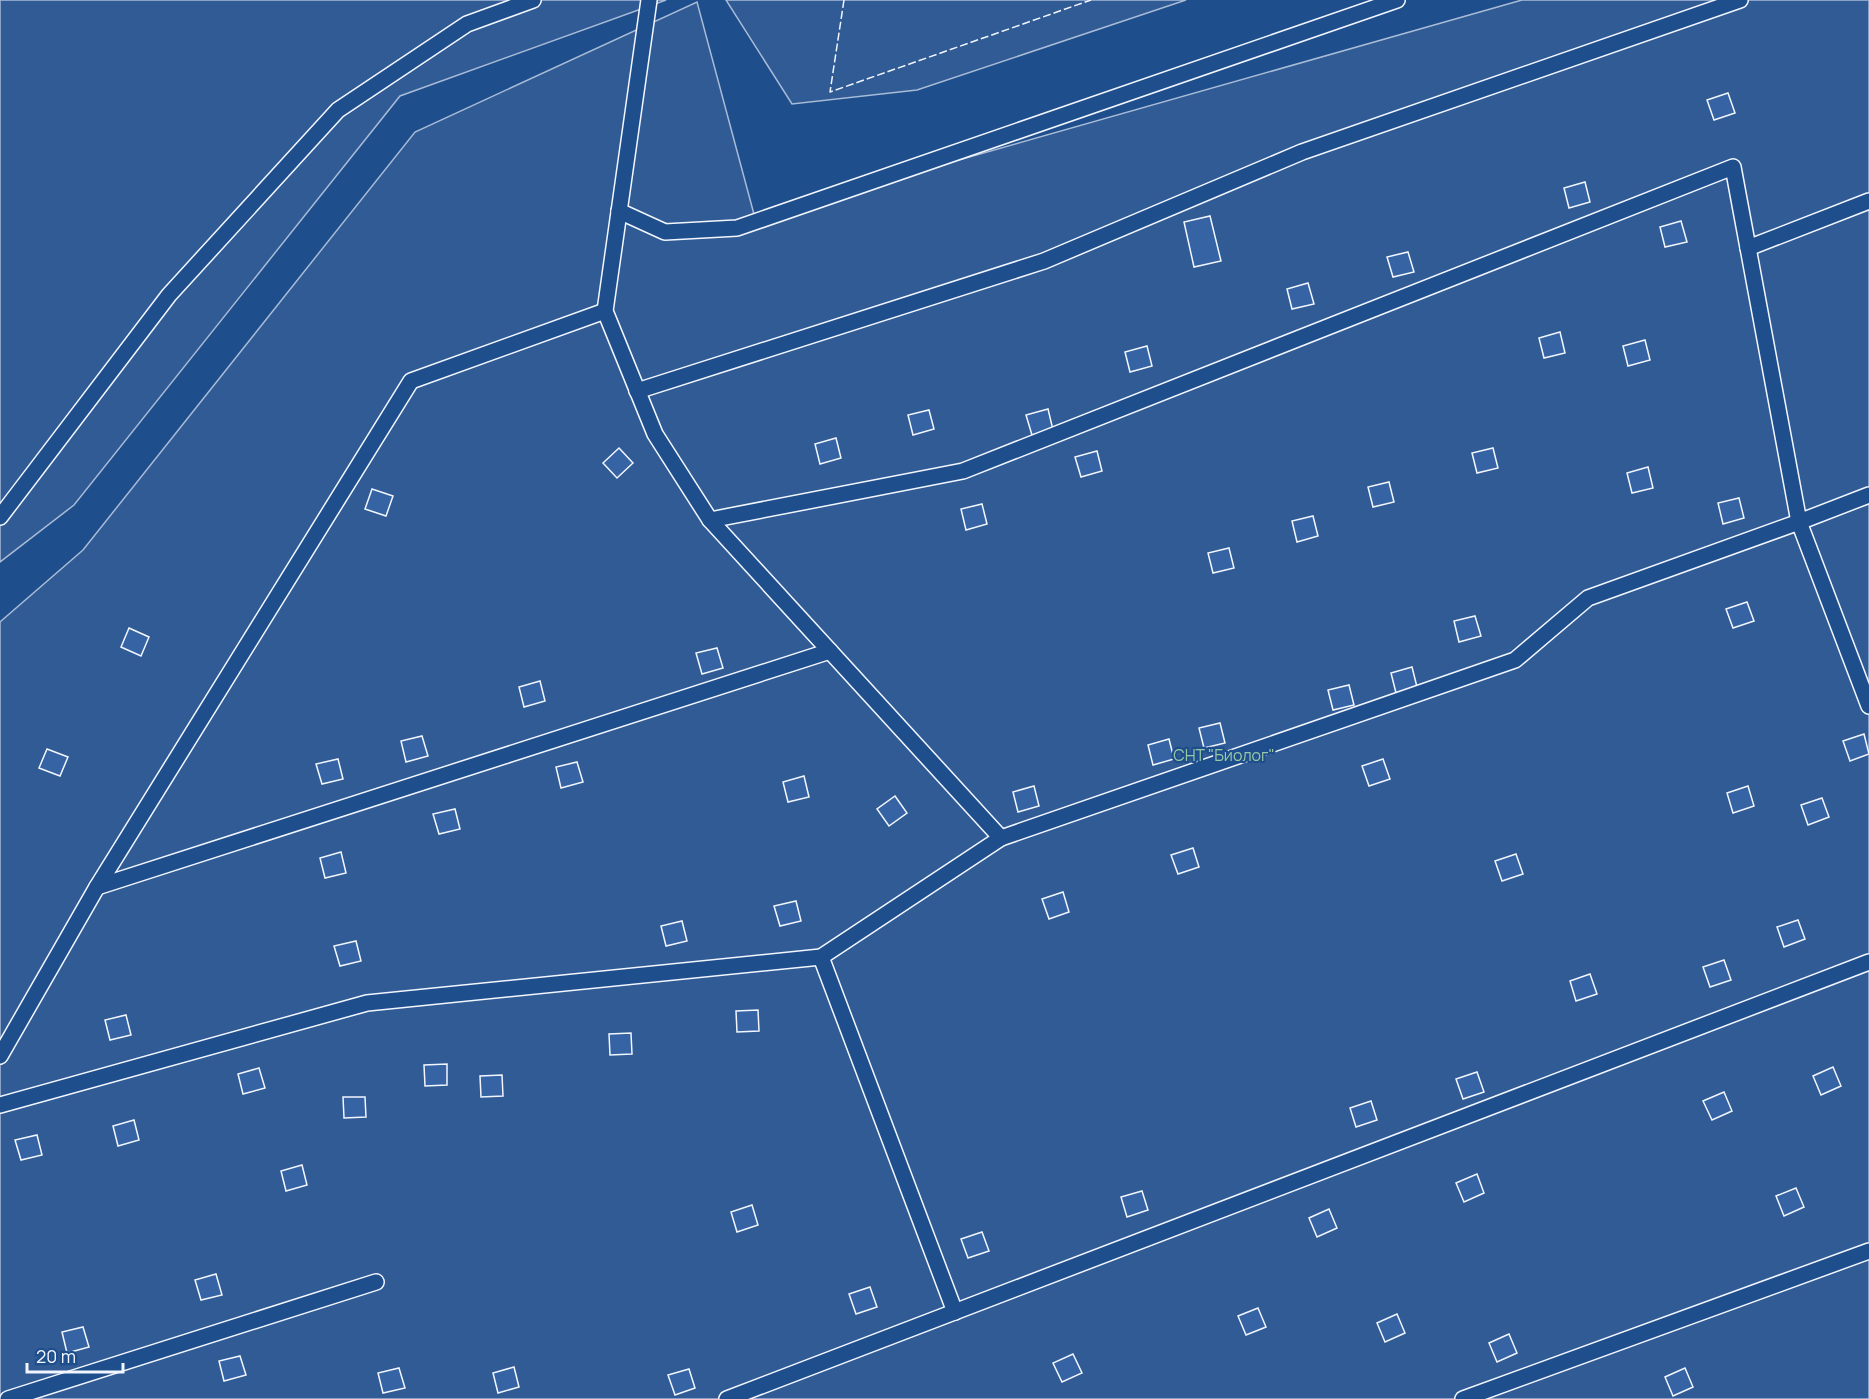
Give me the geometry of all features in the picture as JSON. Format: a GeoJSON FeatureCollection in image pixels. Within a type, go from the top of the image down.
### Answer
{"type":"FeatureCollection","features":[{"type":"Feature","properties":{"kind":"lane"},"geometry":{"type":"LineString","coordinates":[[0,517],[169,295],[338,110],[467,24],[533,0]]}},
{"type":"Feature","properties":{"kind":"lane"},"geometry":{"type":"LineString","coordinates":[[649,0],[605,311],[654,434],[710,520],[1001,838]]}},
{"type":"Feature","properties":{"kind":"lane"},"geometry":{"type":"LineString","coordinates":[[620,211],[665,232],[737,228],[1397,0]]}},
{"type":"Feature","properties":{"kind":"lane"},"geometry":{"type":"LineString","coordinates":[[637,391],[1044,261],[1302,152],[1740,0]]}},
{"type":"Feature","properties":{"kind":"lane"},"geometry":{"type":"LineString","coordinates":[[710,520],[963,471],[1733,167],[1798,522],[1869,706]]}},
{"type":"Feature","properties":{"kind":"lane"},"geometry":{"type":"LineString","coordinates":[[1748,248],[1869,201]]}},
{"type":"Feature","properties":{"kind":"lane"},"geometry":{"type":"LineString","coordinates":[[0,1056],[97,887],[411,381],[605,311]]}},
{"type":"Feature","properties":{"kind":"lane"},"geometry":{"type":"LineString","coordinates":[[0,1105],[366,1003],[821,957],[1001,838],[1515,660],[1588,598],[1869,495]]}},
{"type":"Feature","properties":{"kind":"lane"},"geometry":{"type":"LineString","coordinates":[[97,887],[830,651]]}},
{"type":"Feature","properties":{"kind":"lane"},"geometry":{"type":"LineString","coordinates":[[821,957],[955,1312]]}},
{"type":"Feature","properties":{"kind":"lane"},"geometry":{"type":"LineString","coordinates":[[727,1399],[1869,962]]}},
{"type":"Feature","properties":{"kind":"lane"},"geometry":{"type":"LineString","coordinates":[[1463,1399],[1869,1251]]}},
{"type":"Feature","properties":{"kind":"lane"},"geometry":{"type":"LineString","coordinates":[[8,1399],[376,1282]]}},
{"type":"Feature","properties":{"kind":"shaded area"},"geometry":{"type":"Polygon","coordinates":[[[0,0],[666,0],[400,96],[74,505],[0,562],[0,0]]]}},
{"type":"Feature","properties":{"kind":"shaded area"},"geometry":{"type":"Polygon","coordinates":[[[726,0],[1186,0],[917,90],[792,104],[726,0]]]}},
{"type":"Feature","properties":{"kind":"shaded area","name":"СНТ \"Биолог\""},"geometry":{"type":"Polygon","coordinates":[[[1522,0],[1869,0],[1869,1399],[0,1399],[0,622],[83,550],[415,132],[697,2],[755,218],[1522,0]]]}},
{"type":"Feature","properties":{"kind":"building"},"geometry":{"type":"Polygon","coordinates":[[[1728,93],[1735,113],[1714,120],[1707,100],[1728,93]]]}},
{"type":"Feature","properties":{"kind":"building"},"geometry":{"type":"Polygon","coordinates":[[[1585,182],[1590,202],[1569,208],[1564,188],[1585,182]]]}},
{"type":"Feature","properties":{"kind":"building"},"geometry":{"type":"Polygon","coordinates":[[[1210,216],[1221,261],[1194,267],[1184,222],[1210,216]]]}},
{"type":"Feature","properties":{"kind":"building"},"geometry":{"type":"Polygon","coordinates":[[[1681,221],[1687,242],[1665,247],[1660,227],[1681,221]]]}},
{"type":"Feature","properties":{"kind":"building"},"geometry":{"type":"Polygon","coordinates":[[[1408,252],[1414,272],[1393,277],[1387,257],[1408,252]]]}},
{"type":"Feature","properties":{"kind":"building"},"geometry":{"type":"Polygon","coordinates":[[[1308,283],[1314,304],[1292,309],[1287,289],[1308,283]]]}},
{"type":"Feature","properties":{"kind":"building"},"geometry":{"type":"Polygon","coordinates":[[[1560,332],[1565,353],[1544,358],[1539,338],[1560,332]]]}},
{"type":"Feature","properties":{"kind":"building"},"geometry":{"type":"Polygon","coordinates":[[[1645,340],[1650,360],[1628,366],[1623,346],[1645,340]]]}},
{"type":"Feature","properties":{"kind":"building"},"geometry":{"type":"Polygon","coordinates":[[[1147,346],[1152,366],[1130,372],[1125,352],[1147,346]]]}},
{"type":"Feature","properties":{"kind":"building"},"geometry":{"type":"Polygon","coordinates":[[[1048,409],[1053,430],[1032,435],[1026,415],[1048,409]]]}},
{"type":"Feature","properties":{"kind":"building"},"geometry":{"type":"Polygon","coordinates":[[[929,410],[934,429],[913,435],[908,415],[929,410]]]}},
{"type":"Feature","properties":{"kind":"building"},"geometry":{"type":"Polygon","coordinates":[[[836,438],[841,458],[820,464],[815,444],[836,438]]]}},
{"type":"Feature","properties":{"kind":"building"},"geometry":{"type":"Polygon","coordinates":[[[619,448],[633,463],[617,478],[603,463],[619,448]]]}},
{"type":"Feature","properties":{"kind":"building"},"geometry":{"type":"Polygon","coordinates":[[[1493,448],[1498,468],[1477,473],[1472,453],[1493,448]]]}},
{"type":"Feature","properties":{"kind":"building"},"geometry":{"type":"Polygon","coordinates":[[[1097,451],[1102,471],[1081,477],[1075,457],[1097,451]]]}},
{"type":"Feature","properties":{"kind":"building"},"geometry":{"type":"Polygon","coordinates":[[[1648,467],[1653,488],[1632,493],[1627,473],[1648,467]]]}},
{"type":"Feature","properties":{"kind":"building"},"geometry":{"type":"Polygon","coordinates":[[[1389,482],[1394,502],[1373,507],[1368,487],[1389,482]]]}},
{"type":"Feature","properties":{"kind":"building"},"geometry":{"type":"Polygon","coordinates":[[[372,489],[393,496],[386,516],[365,509],[372,489]]]}},
{"type":"Feature","properties":{"kind":"building"},"geometry":{"type":"Polygon","coordinates":[[[1739,498],[1744,518],[1723,524],[1718,503],[1739,498]]]}},
{"type":"Feature","properties":{"kind":"building"},"geometry":{"type":"Polygon","coordinates":[[[982,504],[987,524],[966,530],[961,509],[982,504]]]}},
{"type":"Feature","properties":{"kind":"building"},"geometry":{"type":"Polygon","coordinates":[[[1313,516],[1318,536],[1297,542],[1292,521],[1313,516]]]}},
{"type":"Feature","properties":{"kind":"building"},"geometry":{"type":"Polygon","coordinates":[[[1229,548],[1234,568],[1213,573],[1208,553],[1229,548]]]}},
{"type":"Feature","properties":{"kind":"building"},"geometry":{"type":"Polygon","coordinates":[[[1747,602],[1754,621],[1733,628],[1726,609],[1747,602]]]}},
{"type":"Feature","properties":{"kind":"building"},"geometry":{"type":"Polygon","coordinates":[[[1475,616],[1481,636],[1459,642],[1454,621],[1475,616]]]}},
{"type":"Feature","properties":{"kind":"building"},"geometry":{"type":"Polygon","coordinates":[[[129,628],[149,637],[141,656],[121,647],[129,628]]]}},
{"type":"Feature","properties":{"kind":"building"},"geometry":{"type":"Polygon","coordinates":[[[717,648],[723,668],[702,674],[696,653],[717,648]]]}},
{"type":"Feature","properties":{"kind":"building"},"geometry":{"type":"Polygon","coordinates":[[[1412,667],[1417,687],[1396,693],[1391,673],[1412,667]]]}},
{"type":"Feature","properties":{"kind":"building"},"geometry":{"type":"Polygon","coordinates":[[[540,681],[545,701],[524,707],[519,687],[540,681]]]}},
{"type":"Feature","properties":{"kind":"building"},"geometry":{"type":"Polygon","coordinates":[[[1349,685],[1354,705],[1333,710],[1328,690],[1349,685]]]}},
{"type":"Feature","properties":{"kind":"building"},"geometry":{"type":"Polygon","coordinates":[[[1220,723],[1225,743],[1204,748],[1199,728],[1220,723]]]}},
{"type":"Feature","properties":{"kind":"building"},"geometry":{"type":"Polygon","coordinates":[[[1864,734],[1869,754],[1850,761],[1843,741],[1864,734]]]}},
{"type":"Feature","properties":{"kind":"building"},"geometry":{"type":"Polygon","coordinates":[[[422,736],[428,756],[406,762],[401,741],[422,736]]]}},
{"type":"Feature","properties":{"kind":"building"},"geometry":{"type":"Polygon","coordinates":[[[1169,739],[1174,759],[1153,765],[1148,745],[1169,739]]]}},
{"type":"Feature","properties":{"kind":"building"},"geometry":{"type":"Polygon","coordinates":[[[47,749],[68,757],[60,776],[39,768],[47,749]]]}},
{"type":"Feature","properties":{"kind":"building"},"geometry":{"type":"Polygon","coordinates":[[[338,759],[343,779],[322,784],[316,764],[338,759]]]}},
{"type":"Feature","properties":{"kind":"building"},"geometry":{"type":"Polygon","coordinates":[[[1383,759],[1390,779],[1369,786],[1362,766],[1383,759]]]}},
{"type":"Feature","properties":{"kind":"building"},"geometry":{"type":"Polygon","coordinates":[[[577,762],[583,782],[561,788],[556,767],[577,762]]]}},
{"type":"Feature","properties":{"kind":"building"},"geometry":{"type":"Polygon","coordinates":[[[804,776],[809,797],[788,802],[783,782],[804,776]]]}},
{"type":"Feature","properties":{"kind":"building"},"geometry":{"type":"Polygon","coordinates":[[[1034,786],[1039,806],[1018,812],[1013,792],[1034,786]]]}},
{"type":"Feature","properties":{"kind":"building"},"geometry":{"type":"Polygon","coordinates":[[[1748,786],[1754,806],[1733,813],[1727,793],[1748,786]]]}},
{"type":"Feature","properties":{"kind":"building"},"geometry":{"type":"Polygon","coordinates":[[[895,796],[907,813],[889,826],[877,809],[895,796]]]}},
{"type":"Feature","properties":{"kind":"building"},"geometry":{"type":"Polygon","coordinates":[[[1822,798],[1829,817],[1808,825],[1801,805],[1822,798]]]}},
{"type":"Feature","properties":{"kind":"building"},"geometry":{"type":"Polygon","coordinates":[[[455,809],[460,829],[439,834],[433,814],[455,809]]]}},
{"type":"Feature","properties":{"kind":"building"},"geometry":{"type":"Polygon","coordinates":[[[1193,848],[1199,867],[1178,874],[1171,855],[1193,848]]]}},
{"type":"Feature","properties":{"kind":"building"},"geometry":{"type":"Polygon","coordinates":[[[341,852],[346,873],[325,878],[320,858],[341,852]]]}},
{"type":"Feature","properties":{"kind":"building"},"geometry":{"type":"Polygon","coordinates":[[[1516,854],[1523,874],[1502,881],[1495,861],[1516,854]]]}},
{"type":"Feature","properties":{"kind":"building"},"geometry":{"type":"Polygon","coordinates":[[[1063,892],[1069,912],[1049,919],[1042,899],[1063,892]]]}},
{"type":"Feature","properties":{"kind":"building"},"geometry":{"type":"Polygon","coordinates":[[[796,901],[801,921],[780,926],[774,906],[796,901]]]}},
{"type":"Feature","properties":{"kind":"building"},"geometry":{"type":"Polygon","coordinates":[[[1798,920],[1805,939],[1784,947],[1777,927],[1798,920]]]}},
{"type":"Feature","properties":{"kind":"building"},"geometry":{"type":"Polygon","coordinates":[[[682,921],[687,941],[666,946],[661,926],[682,921]]]}},
{"type":"Feature","properties":{"kind":"building"},"geometry":{"type":"Polygon","coordinates":[[[356,941],[361,961],[340,966],[334,946],[356,941]]]}},
{"type":"Feature","properties":{"kind":"building"},"geometry":{"type":"Polygon","coordinates":[[[1724,960],[1731,980],[1710,987],[1703,967],[1724,960]]]}},
{"type":"Feature","properties":{"kind":"building"},"geometry":{"type":"Polygon","coordinates":[[[1590,974],[1597,994],[1576,1001],[1570,981],[1590,974]]]}},
{"type":"Feature","properties":{"kind":"building"},"geometry":{"type":"Polygon","coordinates":[[[758,1010],[759,1031],[737,1032],[736,1011],[758,1010]]]}},
{"type":"Feature","properties":{"kind":"building"},"geometry":{"type":"Polygon","coordinates":[[[126,1015],[131,1035],[110,1040],[105,1020],[126,1015]]]}},
{"type":"Feature","properties":{"kind":"building"},"geometry":{"type":"Polygon","coordinates":[[[631,1033],[632,1054],[610,1055],[609,1034],[631,1033]]]}},
{"type":"Feature","properties":{"kind":"building"},"geometry":{"type":"Polygon","coordinates":[[[447,1064],[447,1085],[425,1086],[424,1065],[447,1064]]]}},
{"type":"Feature","properties":{"kind":"building"},"geometry":{"type":"Polygon","coordinates":[[[1833,1067],[1841,1086],[1821,1095],[1813,1076],[1833,1067]]]}},
{"type":"Feature","properties":{"kind":"building"},"geometry":{"type":"Polygon","coordinates":[[[259,1068],[265,1088],[243,1094],[238,1074],[259,1068]]]}},
{"type":"Feature","properties":{"kind":"building"},"geometry":{"type":"Polygon","coordinates":[[[1477,1072],[1484,1092],[1463,1099],[1456,1079],[1477,1072]]]}},
{"type":"Feature","properties":{"kind":"building"},"geometry":{"type":"Polygon","coordinates":[[[502,1075],[503,1096],[481,1097],[480,1076],[502,1075]]]}},
{"type":"Feature","properties":{"kind":"building"},"geometry":{"type":"Polygon","coordinates":[[[1724,1092],[1732,1111],[1712,1120],[1703,1101],[1724,1092]]]}},
{"type":"Feature","properties":{"kind":"building"},"geometry":{"type":"Polygon","coordinates":[[[343,1097],[365,1097],[366,1117],[344,1118],[343,1097]]]}},
{"type":"Feature","properties":{"kind":"building"},"geometry":{"type":"Polygon","coordinates":[[[1371,1101],[1377,1120],[1356,1127],[1350,1108],[1371,1101]]]}},
{"type":"Feature","properties":{"kind":"building"},"geometry":{"type":"Polygon","coordinates":[[[134,1120],[139,1140],[118,1146],[113,1126],[134,1120]]]}},
{"type":"Feature","properties":{"kind":"building"},"geometry":{"type":"Polygon","coordinates":[[[37,1135],[42,1155],[21,1160],[15,1140],[37,1135]]]}},
{"type":"Feature","properties":{"kind":"building"},"geometry":{"type":"Polygon","coordinates":[[[302,1165],[307,1185],[286,1191],[281,1171],[302,1165]]]}},
{"type":"Feature","properties":{"kind":"building"},"geometry":{"type":"Polygon","coordinates":[[[1477,1174],[1484,1193],[1464,1202],[1456,1183],[1477,1174]]]}},
{"type":"Feature","properties":{"kind":"building"},"geometry":{"type":"Polygon","coordinates":[[[1796,1188],[1804,1207],[1784,1216],[1776,1196],[1796,1188]]]}},
{"type":"Feature","properties":{"kind":"building"},"geometry":{"type":"Polygon","coordinates":[[[1142,1191],[1148,1210],[1127,1217],[1121,1197],[1142,1191]]]}},
{"type":"Feature","properties":{"kind":"building"},"geometry":{"type":"Polygon","coordinates":[[[752,1205],[758,1225],[737,1232],[731,1212],[752,1205]]]}},
{"type":"Feature","properties":{"kind":"building"},"geometry":{"type":"Polygon","coordinates":[[[1329,1209],[1337,1228],[1317,1237],[1309,1218],[1329,1209]]]}},
{"type":"Feature","properties":{"kind":"building"},"geometry":{"type":"Polygon","coordinates":[[[982,1232],[989,1251],[968,1258],[961,1239],[982,1232]]]}},
{"type":"Feature","properties":{"kind":"building"},"geometry":{"type":"Polygon","coordinates":[[[216,1274],[222,1295],[201,1300],[195,1280],[216,1274]]]}},
{"type":"Feature","properties":{"kind":"building"},"geometry":{"type":"Polygon","coordinates":[[[870,1287],[877,1307],[856,1314],[849,1294],[870,1287]]]}},
{"type":"Feature","properties":{"kind":"building"},"geometry":{"type":"Polygon","coordinates":[[[1258,1308],[1266,1327],[1246,1335],[1238,1316],[1258,1308]]]}},
{"type":"Feature","properties":{"kind":"building"},"geometry":{"type":"Polygon","coordinates":[[[1397,1314],[1405,1333],[1385,1342],[1377,1323],[1397,1314]]]}},
{"type":"Feature","properties":{"kind":"building"},"geometry":{"type":"Polygon","coordinates":[[[83,1327],[89,1347],[67,1353],[62,1332],[83,1327]]]}},
{"type":"Feature","properties":{"kind":"building"},"geometry":{"type":"Polygon","coordinates":[[[1509,1334],[1517,1353],[1497,1362],[1489,1343],[1509,1334]]]}},
{"type":"Feature","properties":{"kind":"building"},"geometry":{"type":"Polygon","coordinates":[[[1073,1354],[1082,1373],[1062,1382],[1053,1363],[1073,1354]]]}},
{"type":"Feature","properties":{"kind":"building"},"geometry":{"type":"Polygon","coordinates":[[[240,1356],[246,1375],[224,1381],[219,1361],[240,1356]]]}},
{"type":"Feature","properties":{"kind":"building"},"geometry":{"type":"Polygon","coordinates":[[[514,1367],[519,1387],[498,1393],[493,1373],[514,1367]]]}},
{"type":"Feature","properties":{"kind":"building"},"geometry":{"type":"Polygon","coordinates":[[[399,1368],[405,1388],[383,1393],[378,1373],[399,1368]]]}},
{"type":"Feature","properties":{"kind":"building"},"geometry":{"type":"Polygon","coordinates":[[[1685,1368],[1693,1387],[1673,1396],[1665,1377],[1685,1368]]]}},
{"type":"Feature","properties":{"kind":"building"},"geometry":{"type":"Polygon","coordinates":[[[689,1369],[695,1388],[675,1395],[668,1375],[689,1369]]]}},
{"type":"Feature","properties":{"kind":"fence"},"geometry":{"type":"LineString","coordinates":[[844,0],[830,92],[1091,0]]}}]}
